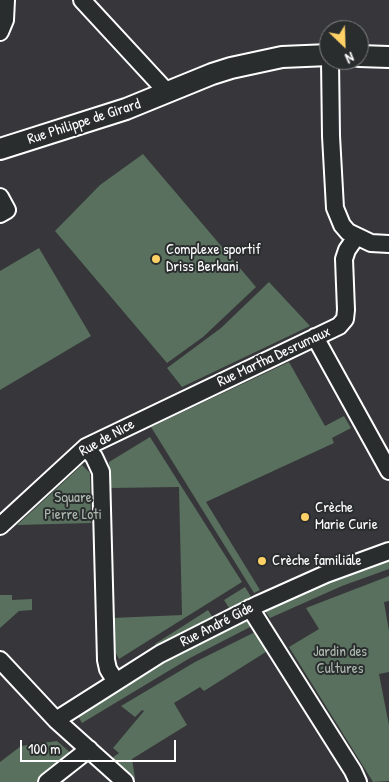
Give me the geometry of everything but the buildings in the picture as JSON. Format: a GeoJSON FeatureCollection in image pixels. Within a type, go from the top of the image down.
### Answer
{"type":"FeatureCollection","features":[{"type":"Feature","properties":{"kind":"main road","name":"Rue Philippe de Girard"},"geometry":{"type":"LineString","coordinates":[[0,150],[126,110],[212,74],[248,63],[282,57],[319,55]]}},
{"type":"Feature","properties":{"kind":"main road"},"geometry":{"type":"LineString","coordinates":[[369,57],[389,58]]}},
{"type":"Feature","properties":{"kind":"street"},"geometry":{"type":"LineString","coordinates":[[0,32],[5,20],[6,0]]}},
{"type":"Feature","properties":{"kind":"street"},"geometry":{"type":"LineString","coordinates":[[82,0],[168,93]]}},
{"type":"Feature","properties":{"kind":"street"},"geometry":{"type":"LineString","coordinates":[[330,70],[335,208],[342,225],[356,237],[371,243],[389,244]]}},
{"type":"Feature","properties":{"kind":"street"},"geometry":{"type":"LineString","coordinates":[[0,197],[7,210],[0,214]]}},
{"type":"Feature","properties":{"kind":"street","name":"Rue Martha Desrumaux"},"geometry":{"type":"LineString","coordinates":[[206,390],[339,326],[345,319],[346,310],[344,259],[347,250],[356,237]]}},
{"type":"Feature","properties":{"kind":"street"},"geometry":{"type":"LineString","coordinates":[[315,338],[389,471]]}},
{"type":"Feature","properties":{"kind":"street","name":"Rue de Nice"},"geometry":{"type":"LineString","coordinates":[[0,526],[86,447],[206,390]]}},
{"type":"Feature","properties":{"kind":"street"},"geometry":{"type":"LineString","coordinates":[[86,447],[94,457],[101,472],[106,660],[108,669],[116,682]]}},
{"type":"Feature","properties":{"kind":"street","name":"Rue André Gide"},"geometry":{"type":"LineString","coordinates":[[56,720],[160,654],[250,608],[326,574],[389,551]]}},
{"type":"Feature","properties":{"kind":"street"},"geometry":{"type":"LineString","coordinates":[[250,608],[353,771],[358,782]]}},
{"type":"Feature","properties":{"kind":"street"},"geometry":{"type":"LineString","coordinates":[[0,660],[56,720],[125,782]]}},
{"type":"Feature","properties":{"kind":"street"},"geometry":{"type":"LineString","coordinates":[[47,782],[89,749]]}},
{"type":"Feature","properties":{"kind":"green space","name":"Complexe sportif Driss Berkani"},"geometry":{"type":"Polygon","coordinates":[[[143,154],[256,287],[203,337],[167,363],[55,231],[100,185],[143,154]]]}},
{"type":"Feature","properties":{"kind":"green space"},"geometry":{"type":"Polygon","coordinates":[[[39,248],[91,336],[0,390],[0,271],[39,248]]]}},
{"type":"Feature","properties":{"kind":"green space"},"geometry":{"type":"Polygon","coordinates":[[[269,282],[310,326],[182,387],[167,368],[221,328],[269,282]]]}},
{"type":"Feature","properties":{"kind":"green space"},"geometry":{"type":"Polygon","coordinates":[[[289,362],[325,426],[344,416],[351,428],[332,438],[334,443],[206,502],[260,590],[254,593],[151,427],[289,362]]]}},
{"type":"Feature","properties":{"kind":"green space"},"geometry":{"type":"Polygon","coordinates":[[[150,437],[242,582],[119,659],[113,648],[112,618],[182,615],[179,487],[110,488],[109,462],[150,437]]]}},
{"type":"Feature","properties":{"kind":"green space","name":"Square Pierre Loti"},"geometry":{"type":"Polygon","coordinates":[[[82,465],[90,473],[91,523],[17,525],[82,465]]]}},
{"type":"Feature","properties":{"kind":"green space"},"geometry":{"type":"Polygon","coordinates":[[[389,557],[389,569],[342,586],[270,618],[263,608],[389,557]]]}},
{"type":"Feature","properties":{"kind":"green space","name":"Jardin des Cultures"},"geometry":{"type":"Polygon","coordinates":[[[389,576],[389,601],[384,602],[389,631],[389,672],[379,674],[389,725],[389,781],[373,782],[289,647],[319,629],[306,608],[389,576]]]}},
{"type":"Feature","properties":{"kind":"green space"},"geometry":{"type":"Polygon","coordinates":[[[245,587],[253,600],[231,611],[224,600],[245,587]]]}},
{"type":"Feature","properties":{"kind":"green space"},"geometry":{"type":"Polygon","coordinates":[[[0,595],[12,595],[12,600],[32,599],[32,610],[19,611],[0,628],[0,595]]]}},
{"type":"Feature","properties":{"kind":"green space"},"geometry":{"type":"Polygon","coordinates":[[[208,610],[215,621],[159,651],[155,644],[208,610]]]}},
{"type":"Feature","properties":{"kind":"green space"},"geometry":{"type":"Polygon","coordinates":[[[244,616],[256,624],[190,658],[82,723],[76,713],[132,677],[244,616]]]}},
{"type":"Feature","properties":{"kind":"green space"},"geometry":{"type":"Polygon","coordinates":[[[257,631],[269,650],[204,691],[200,687],[174,703],[187,725],[132,759],[135,778],[112,758],[119,753],[113,748],[144,711],[142,710],[135,717],[121,706],[195,662],[257,631]]]}},
{"type":"Feature","properties":{"kind":"green space"},"geometry":{"type":"Polygon","coordinates":[[[57,741],[73,755],[39,782],[0,782],[0,762],[21,746],[57,741]]]}},
{"type":"Feature","properties":{"kind":"place","name":"Complexe sportif Driss Berkani"},"geometry":{"type":"Point","coordinates":[156,259]}},
{"type":"Feature","properties":{"kind":"place","name":"Crèche Marie Curie"},"geometry":{"type":"Point","coordinates":[305,517]}},
{"type":"Feature","properties":{"kind":"place","name":"Crèche familiale"},"geometry":{"type":"Point","coordinates":[262,561]}}]}
